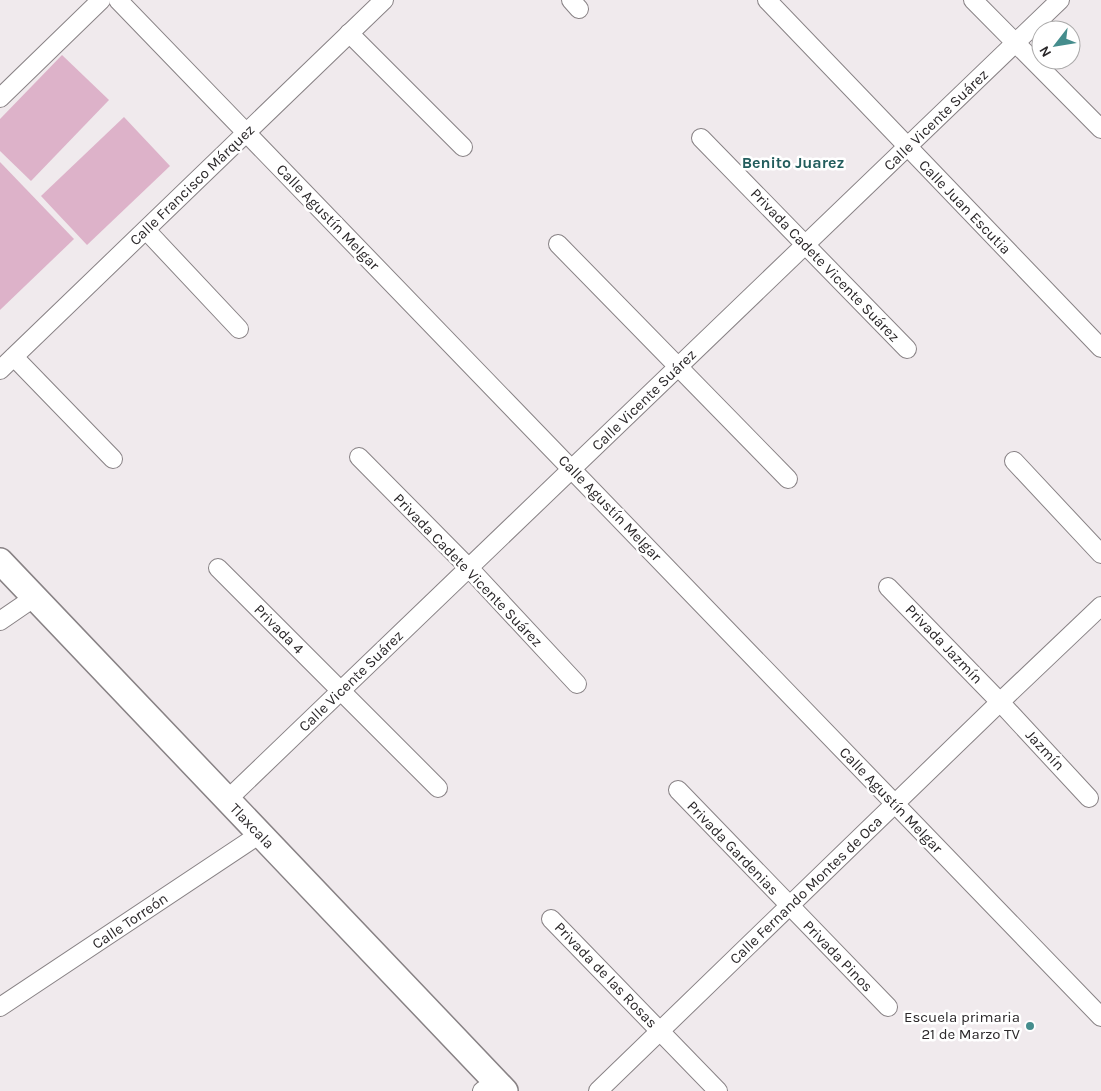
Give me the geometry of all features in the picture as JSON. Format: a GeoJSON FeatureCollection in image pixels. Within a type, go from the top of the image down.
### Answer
{"type":"FeatureCollection","features":[{"type":"Feature","properties":{"kind":"main road","name":"Tlaxcala"},"geometry":{"type":"LineString","coordinates":[[0,561],[260,834],[494,1088]]}},
{"type":"Feature","properties":{"kind":"street"},"geometry":{"type":"LineString","coordinates":[[4,88],[101,0]]}},
{"type":"Feature","properties":{"kind":"street","name":"Calle Agustín Melgar"},"geometry":{"type":"LineString","coordinates":[[118,0],[1101,1017]]}},
{"type":"Feature","properties":{"kind":"street","name":"Calle Francisco Márquez"},"geometry":{"type":"LineString","coordinates":[[0,370],[384,0]]}},
{"type":"Feature","properties":{"kind":"street","name":"Calle Juan Escutia"},"geometry":{"type":"LineString","coordinates":[[767,0],[1101,348]]}},
{"type":"Feature","properties":{"kind":"street"},"geometry":{"type":"LineString","coordinates":[[973,0],[1101,129]]}},
{"type":"Feature","properties":{"kind":"street","name":"Calle Vicente Suárez"},"geometry":{"type":"LineString","coordinates":[[227,800],[1060,0]]}},
{"type":"Feature","properties":{"kind":"street"},"geometry":{"type":"LineString","coordinates":[[349,33],[462,147]]}},
{"type":"Feature","properties":{"kind":"street","name":"Privada Cadete Vicente Suárez"},"geometry":{"type":"LineString","coordinates":[[701,138],[907,350]]}},
{"type":"Feature","properties":{"kind":"street"},"geometry":{"type":"LineString","coordinates":[[146,230],[239,329]]}},
{"type":"Feature","properties":{"kind":"street"},"geometry":{"type":"LineString","coordinates":[[558,244],[788,479]]}},
{"type":"Feature","properties":{"kind":"street"},"geometry":{"type":"LineString","coordinates":[[14,357],[113,460]]}},
{"type":"Feature","properties":{"kind":"street","name":"Privada Cadete Vicente Suárez"},"geometry":{"type":"LineString","coordinates":[[359,457],[469,568],[577,684]]}},
{"type":"Feature","properties":{"kind":"street"},"geometry":{"type":"LineString","coordinates":[[1014,462],[1101,554]]}},
{"type":"Feature","properties":{"kind":"street","name":"Privada 4"},"geometry":{"type":"LineString","coordinates":[[218,568],[341,690]]}},
{"type":"Feature","properties":{"kind":"street","name":"Privada Jazmín"},"geometry":{"type":"LineString","coordinates":[[888,587],[1000,702]]}},
{"type":"Feature","properties":{"kind":"street"},"geometry":{"type":"LineString","coordinates":[[0,621],[35,598]]}},
{"type":"Feature","properties":{"kind":"street","name":"Calle Fernando Montes de Oca"},"geometry":{"type":"LineString","coordinates":[[598,1091],[1101,606]]}},
{"type":"Feature","properties":{"kind":"street"},"geometry":{"type":"LineString","coordinates":[[341,690],[438,788]]}},
{"type":"Feature","properties":{"kind":"street","name":"Jazmín"},"geometry":{"type":"LineString","coordinates":[[1000,702],[1090,798]]}},
{"type":"Feature","properties":{"kind":"street","name":"Privada Gardenias"},"geometry":{"type":"LineString","coordinates":[[678,790],[789,905]]}},
{"type":"Feature","properties":{"kind":"street","name":"Calle Torreón"},"geometry":{"type":"LineString","coordinates":[[0,1007],[260,834]]}},
{"type":"Feature","properties":{"kind":"street","name":"Privada Pinos"},"geometry":{"type":"LineString","coordinates":[[789,905],[888,1007]]}},
{"type":"Feature","properties":{"kind":"street","name":"Privada de las Rosas"},"geometry":{"type":"LineString","coordinates":[[551,919],[718,1091]]}},
{"type":"Feature","properties":{"kind":"shaded area"},"geometry":{"type":"Polygon","coordinates":[[[62,55],[109,100],[31,181],[0,151],[0,119],[62,55]]]}},
{"type":"Feature","properties":{"kind":"shaded area"},"geometry":{"type":"Polygon","coordinates":[[[124,117],[170,166],[87,245],[41,196],[124,117]]]}},
{"type":"Feature","properties":{"kind":"shaded area"},"geometry":{"type":"Polygon","coordinates":[[[0,162],[74,239],[0,310],[0,162]]]}},
{"type":"Feature","properties":{"kind":"place","name":"Escuela primaria 21 de Marzo TV"},"geometry":{"type":"Point","coordinates":[1030,1026]}},
{"type":"Feature","properties":{"kind":"district","name":"Benito Juarez"},"geometry":{"type":"Point","coordinates":[793,162]}}]}
